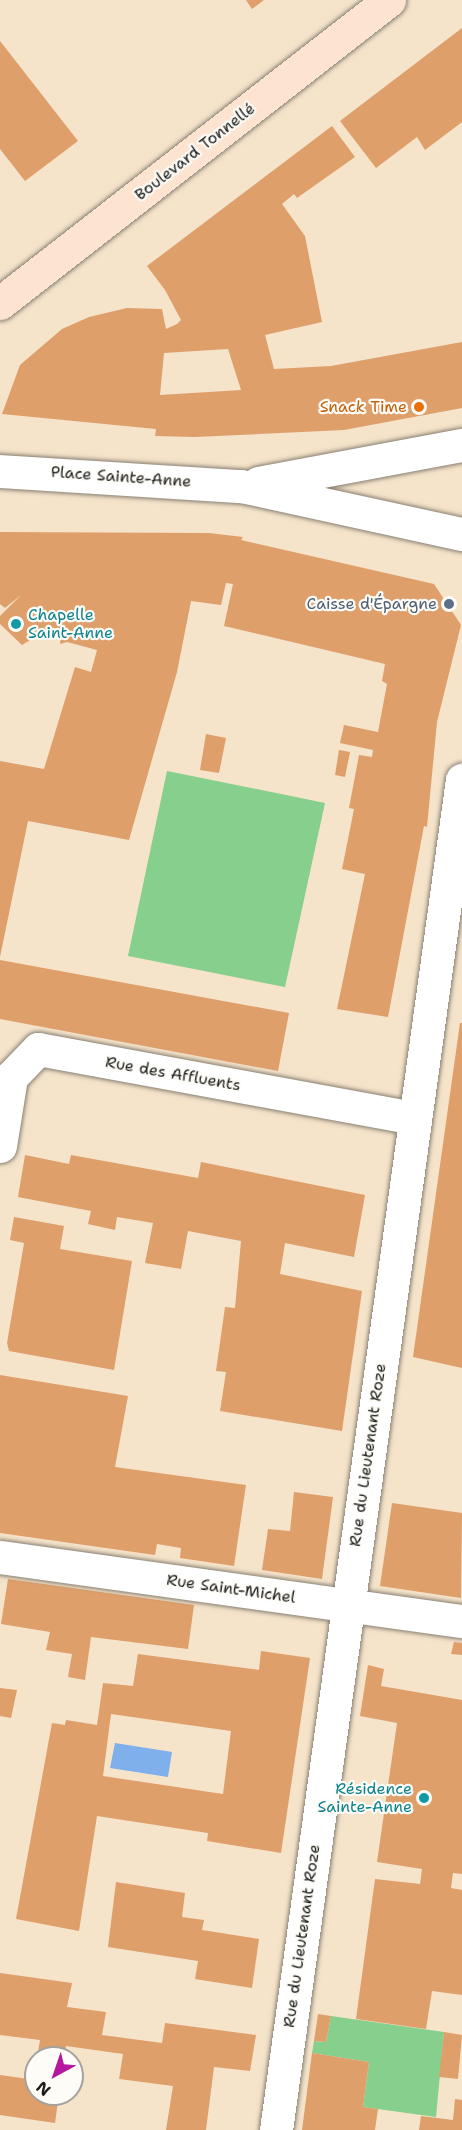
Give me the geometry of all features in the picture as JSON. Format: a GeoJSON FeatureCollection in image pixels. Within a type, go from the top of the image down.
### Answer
{"type":"FeatureCollection","features":[{"type":"Feature","properties":{"kind":"main road","name":"Boulevard Tonnellé"},"geometry":{"type":"LineString","coordinates":[[0,303],[389,0]]}},
{"type":"Feature","properties":{"kind":"street","name":"Place Sainte-Anne"},"geometry":{"type":"LineString","coordinates":[[241,486],[462,445]]}},
{"type":"Feature","properties":{"kind":"street","name":"Place Sainte-Anne"},"geometry":{"type":"LineString","coordinates":[[0,471],[241,486],[462,534]]}},
{"type":"Feature","properties":{"kind":"street","name":"Rue du Lieutenant Roze"},"geometry":{"type":"LineString","coordinates":[[276,2130],[346,1605],[462,780]]}},
{"type":"Feature","properties":{"kind":"street","name":"Rue des Affluents"},"geometry":{"type":"LineString","coordinates":[[0,1146],[11,1077],[38,1049],[415,1118]]}},
{"type":"Feature","properties":{"kind":"street","name":"Rue Saint-Michel"},"geometry":{"type":"LineString","coordinates":[[0,1557],[462,1621]]}},
{"type":"Feature","properties":{"kind":"green space"},"geometry":{"type":"Polygon","coordinates":[[[167,771],[325,803],[285,987],[128,956],[167,771]]]}},
{"type":"Feature","properties":{"kind":"green space"},"geometry":{"type":"Polygon","coordinates":[[[331,2016],[444,2032],[436,2117],[363,2107],[369,2062],[312,2053],[314,2041],[326,2042],[331,2016]]]}},
{"type":"Feature","properties":{"kind":"water"},"geometry":{"type":"Polygon","coordinates":[[[115,1743],[172,1752],[168,1777],[110,1768],[115,1743]]]}},
{"type":"Feature","properties":{"kind":"building"},"geometry":{"type":"Polygon","coordinates":[[[246,0],[264,0],[252,9],[246,0]]]}},
{"type":"Feature","properties":{"kind":"building"},"geometry":{"type":"Polygon","coordinates":[[[462,28],[462,122],[425,150],[417,137],[376,168],[340,121],[462,28]]]}},
{"type":"Feature","properties":{"kind":"building"},"geometry":{"type":"Polygon","coordinates":[[[0,41],[78,141],[25,181],[0,149],[0,41]]]}},
{"type":"Feature","properties":{"kind":"building"},"geometry":{"type":"Polygon","coordinates":[[[332,126],[355,157],[297,198],[294,194],[282,204],[305,236],[322,322],[265,335],[274,369],[331,366],[462,342],[462,408],[344,430],[195,437],[155,436],[156,429],[2,414],[20,365],[62,329],[89,317],[127,308],[162,309],[166,329],[181,320],[165,290],[147,266],[332,126]],[[228,349],[164,353],[160,395],[241,390],[228,349]]]}},
{"type":"Feature","properties":{"kind":"building"},"geometry":{"type":"Polygon","coordinates":[[[0,532],[209,533],[243,537],[241,540],[434,584],[461,625],[437,722],[427,827],[424,826],[388,1017],[337,1009],[365,874],[342,869],[354,809],[349,808],[359,755],[372,757],[373,750],[340,743],[344,725],[378,732],[387,684],[382,681],[385,664],[224,626],[233,584],[226,583],[221,605],[191,601],[177,672],[129,840],[28,821],[0,957],[0,761],[44,769],[75,667],[91,672],[97,650],[67,642],[60,644],[61,634],[39,630],[37,636],[22,645],[0,624],[0,616],[21,595],[5,608],[0,604],[0,532]]]}},
{"type":"Feature","properties":{"kind":"building"},"geometry":{"type":"Polygon","coordinates":[[[206,734],[226,738],[219,773],[200,770],[206,734]]]}},
{"type":"Feature","properties":{"kind":"building"},"geometry":{"type":"Polygon","coordinates":[[[339,750],[350,752],[345,777],[335,775],[339,750]]]}},
{"type":"Feature","properties":{"kind":"building"},"geometry":{"type":"Polygon","coordinates":[[[0,960],[289,1013],[278,1071],[0,1019],[0,960]]]}},
{"type":"Feature","properties":{"kind":"building"},"geometry":{"type":"Polygon","coordinates":[[[460,1023],[462,1023],[462,1368],[413,1357],[460,1023]]]}},
{"type":"Feature","properties":{"kind":"building"},"geometry":{"type":"Polygon","coordinates":[[[25,1155],[69,1164],[71,1155],[198,1178],[201,1162],[365,1195],[354,1257],[285,1243],[280,1274],[362,1291],[342,1431],[220,1411],[226,1372],[216,1371],[225,1307],[235,1308],[241,1241],[188,1231],[181,1269],[145,1263],[153,1223],[117,1217],[115,1230],[88,1224],[91,1211],[18,1197],[25,1155]]]}},
{"type":"Feature","properties":{"kind":"building"},"geometry":{"type":"Polygon","coordinates":[[[14,1217],[64,1226],[60,1249],[132,1261],[114,1370],[9,1351],[7,1343],[24,1243],[10,1240],[14,1217]]]}},
{"type":"Feature","properties":{"kind":"building"},"geometry":{"type":"Polygon","coordinates":[[[0,1375],[128,1396],[115,1467],[246,1485],[234,1566],[180,1558],[181,1548],[157,1544],[155,1555],[0,1533],[0,1375]]]}},
{"type":"Feature","properties":{"kind":"building"},"geometry":{"type":"Polygon","coordinates":[[[294,1492],[333,1497],[322,1579],[262,1570],[268,1529],[290,1531],[294,1492]]]}},
{"type":"Feature","properties":{"kind":"building"},"geometry":{"type":"Polygon","coordinates":[[[392,1503],[462,1513],[461,1598],[380,1586],[392,1503]]]}},
{"type":"Feature","properties":{"kind":"building"},"geometry":{"type":"Polygon","coordinates":[[[8,1579],[194,1605],[188,1649],[91,1637],[85,1680],[68,1677],[72,1654],[46,1650],[50,1632],[1,1624],[8,1579]]]}},
{"type":"Feature","properties":{"kind":"building"},"geometry":{"type":"Polygon","coordinates":[[[454,1642],[462,1643],[462,1655],[451,1654],[454,1642]]]}},
{"type":"Feature","properties":{"kind":"building"},"geometry":{"type":"Polygon","coordinates":[[[261,1651],[310,1658],[281,1853],[207,1841],[208,1833],[97,1816],[79,1931],[16,1919],[52,1723],[65,1725],[66,1720],[97,1725],[103,1683],[133,1686],[138,1654],[259,1670],[261,1651]],[[111,1714],[103,1776],[223,1794],[231,1731],[111,1714]]]}},
{"type":"Feature","properties":{"kind":"building","name":"Résidence Sainte-Anne"},"geometry":{"type":"Polygon","coordinates":[[[368,1665],[384,1669],[381,1686],[462,1700],[462,1874],[453,1873],[451,1888],[462,1890],[462,1995],[432,1991],[426,2029],[356,2019],[375,1879],[420,1884],[422,1869],[377,1862],[397,1723],[360,1716],[368,1665]]]}},
{"type":"Feature","properties":{"kind":"building"},"geometry":{"type":"Polygon","coordinates":[[[0,1688],[17,1690],[11,1718],[0,1716],[0,1688]]]}},
{"type":"Feature","properties":{"kind":"building"},"geometry":{"type":"Polygon","coordinates":[[[116,1882],[185,1893],[182,1917],[204,1920],[202,1930],[259,1939],[252,1988],[195,1979],[198,1961],[108,1947],[116,1882]]]}},
{"type":"Feature","properties":{"kind":"building"},"geometry":{"type":"Polygon","coordinates":[[[0,1973],[72,1983],[67,2007],[106,2012],[102,2035],[162,2043],[165,2023],[256,2035],[250,2071],[214,2067],[206,2130],[166,2130],[173,2086],[119,2079],[123,2054],[84,2049],[84,2046],[39,2046],[40,2040],[0,2035],[0,1973]]]}},
{"type":"Feature","properties":{"kind":"building"},"geometry":{"type":"Polygon","coordinates":[[[318,2014],[331,2016],[326,2042],[314,2041],[318,2014]]]}},
{"type":"Feature","properties":{"kind":"building"},"geometry":{"type":"Polygon","coordinates":[[[444,2032],[462,2035],[458,2079],[439,2077],[444,2032]]]}},
{"type":"Feature","properties":{"kind":"building"},"geometry":{"type":"Polygon","coordinates":[[[312,2053],[369,2062],[363,2107],[378,2109],[375,2130],[302,2130],[312,2053]]]}},
{"type":"Feature","properties":{"kind":"building"},"geometry":{"type":"Polygon","coordinates":[[[0,2075],[24,2078],[24,2106],[57,2106],[55,2123],[0,2115],[0,2075]]]}},
{"type":"Feature","properties":{"kind":"building"},"geometry":{"type":"Polygon","coordinates":[[[455,2099],[462,2100],[462,2130],[419,2130],[421,2116],[453,2120],[455,2099]]]}},
{"type":"Feature","properties":{"kind":"place","name":"Snack Time"},"geometry":{"type":"Point","coordinates":[419,407]}},
{"type":"Feature","properties":{"kind":"place","name":"Caisse d'Épargne"},"geometry":{"type":"Point","coordinates":[449,604]}},
{"type":"Feature","properties":{"kind":"place","name":"Chapelle Saint-Anne"},"geometry":{"type":"Point","coordinates":[16,624]}},
{"type":"Feature","properties":{"kind":"place","name":"Résidence Sainte-Anne"},"geometry":{"type":"Point","coordinates":[424,1798]}}]}
